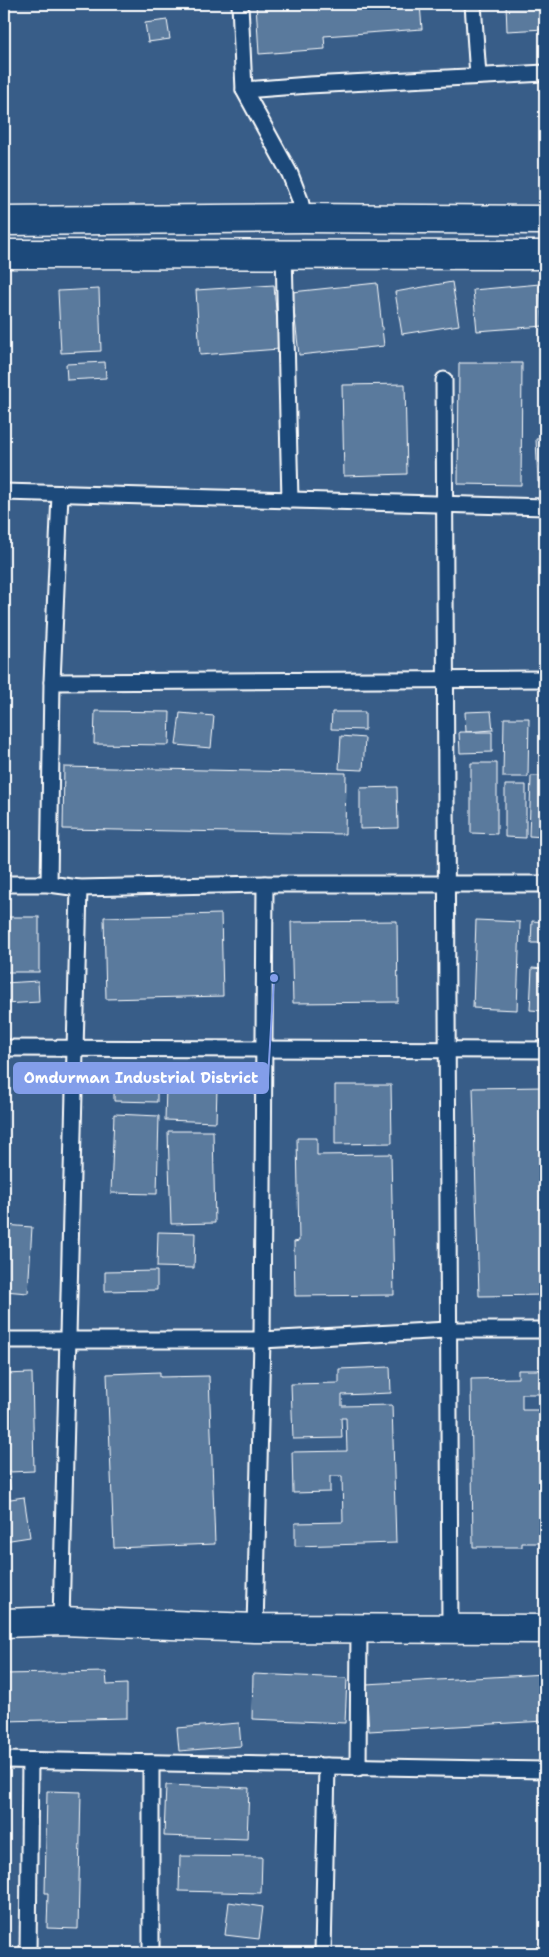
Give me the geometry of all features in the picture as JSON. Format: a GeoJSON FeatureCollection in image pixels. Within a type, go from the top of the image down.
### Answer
{"type":"FeatureCollection","features":[{"type":"Feature","properties":{"kind":"street"},"geometry":{"type":"LineString","coordinates":[[4,221],[304,218],[545,220]]}},
{"type":"Feature","properties":{"kind":"street"},"geometry":{"type":"LineString","coordinates":[[505,255],[506,219]]}},
{"type":"Feature","properties":{"kind":"street"},"geometry":{"type":"LineString","coordinates":[[4,254],[284,253],[545,255]]}},
{"type":"Feature","properties":{"kind":"street"},"geometry":{"type":"LineString","coordinates":[[4,1622],[61,1621],[255,1628],[545,1630]]}},
{"type":"Feature","properties":{"kind":"lane"},"geometry":{"type":"LineString","coordinates":[[240,4],[244,90],[290,174],[300,200],[304,218]]}},
{"type":"Feature","properties":{"kind":"lane"},"geometry":{"type":"LineString","coordinates":[[473,4],[478,76]]}},
{"type":"Feature","properties":{"kind":"lane"},"geometry":{"type":"LineString","coordinates":[[244,90],[309,84],[545,73]]}},
{"type":"Feature","properties":{"kind":"lane"},"geometry":{"type":"LineString","coordinates":[[284,253],[290,500]]}},
{"type":"Feature","properties":{"kind":"lane"},"geometry":{"type":"LineString","coordinates":[[444,380],[450,1629]]}},
{"type":"Feature","properties":{"kind":"lane"},"geometry":{"type":"LineString","coordinates":[[4,492],[545,507]]}},
{"type":"Feature","properties":{"kind":"lane"},"geometry":{"type":"LineString","coordinates":[[49,884],[52,682],[60,494]]}},
{"type":"Feature","properties":{"kind":"lane"},"geometry":{"type":"LineString","coordinates":[[52,682],[545,679]]}},
{"type":"Feature","properties":{"kind":"lane"},"geometry":{"type":"LineString","coordinates":[[4,884],[49,884],[80,888],[264,884],[545,884]]}},
{"type":"Feature","properties":{"kind":"lane"},"geometry":{"type":"LineString","coordinates":[[255,1628],[262,1340],[264,884]]}},
{"type":"Feature","properties":{"kind":"lane"},"geometry":{"type":"LineString","coordinates":[[61,1621],[80,888]]}},
{"type":"Feature","properties":{"kind":"lane"},"geometry":{"type":"LineString","coordinates":[[4,1048],[545,1050]]}},
{"type":"Feature","properties":{"kind":"lane"},"geometry":{"type":"LineString","coordinates":[[4,1340],[262,1340],[448,1330],[545,1330]]}},
{"type":"Feature","properties":{"kind":"lane"},"geometry":{"type":"LineString","coordinates":[[358,1768],[359,1628]]}},
{"type":"Feature","properties":{"kind":"lane"},"geometry":{"type":"LineString","coordinates":[[4,1760],[545,1770]]}},
{"type":"Feature","properties":{"kind":"lane"},"geometry":{"type":"LineString","coordinates":[[28,1953],[30,1761]]}},
{"type":"Feature","properties":{"kind":"lane"},"geometry":{"type":"LineString","coordinates":[[151,1763],[151,1953]]}},
{"type":"Feature","properties":{"kind":"lane"},"geometry":{"type":"LineString","coordinates":[[323,1953],[327,1766]]}},
{"type":"Feature","properties":{"kind":"shaded area"},"geometry":{"type":"Polygon","coordinates":[[[4,4],[545,4],[545,1953],[4,1953],[4,4]]]}},
{"type":"Feature","properties":{"kind":"building"},"geometry":{"type":"Polygon","coordinates":[[[256,4],[420,4],[422,29],[324,36],[325,49],[259,54],[256,4]]]}},
{"type":"Feature","properties":{"kind":"building"},"geometry":{"type":"Polygon","coordinates":[[[506,4],[545,4],[545,29],[507,31],[506,4]]]}},
{"type":"Feature","properties":{"kind":"building"},"geometry":{"type":"Polygon","coordinates":[[[167,20],[170,39],[148,42],[145,23],[167,20]]]}},
{"type":"Feature","properties":{"kind":"building"},"geometry":{"type":"Polygon","coordinates":[[[452,282],[459,325],[402,334],[395,292],[452,282]]]}},
{"type":"Feature","properties":{"kind":"building"},"geometry":{"type":"Polygon","coordinates":[[[377,283],[384,346],[299,355],[292,292],[377,283]]]}},
{"type":"Feature","properties":{"kind":"building"},"geometry":{"type":"Polygon","coordinates":[[[540,284],[544,326],[477,331],[473,290],[540,284]]]}},
{"type":"Feature","properties":{"kind":"building"},"geometry":{"type":"Polygon","coordinates":[[[274,285],[279,349],[200,355],[196,290],[274,285]]]}},
{"type":"Feature","properties":{"kind":"building"},"geometry":{"type":"Polygon","coordinates":[[[99,289],[101,351],[61,353],[58,291],[99,289]]]}},
{"type":"Feature","properties":{"kind":"building"},"geometry":{"type":"Polygon","coordinates":[[[105,362],[106,378],[67,380],[66,364],[105,362]]]}},
{"type":"Feature","properties":{"kind":"building"},"geometry":{"type":"Polygon","coordinates":[[[459,363],[522,363],[521,485],[458,484],[459,363]]]}},
{"type":"Feature","properties":{"kind":"building"},"geometry":{"type":"Polygon","coordinates":[[[405,384],[407,474],[344,476],[342,385],[405,384]]]}},
{"type":"Feature","properties":{"kind":"building"},"geometry":{"type":"Polygon","coordinates":[[[545,438],[545,482],[538,482],[536,439],[545,438]]]}},
{"type":"Feature","properties":{"kind":"building"},"geometry":{"type":"Polygon","coordinates":[[[95,711],[170,712],[169,745],[94,744],[95,711]]]}},
{"type":"Feature","properties":{"kind":"building"},"geometry":{"type":"Polygon","coordinates":[[[491,711],[493,730],[466,732],[465,712],[491,711]]]}},
{"type":"Feature","properties":{"kind":"building"},"geometry":{"type":"Polygon","coordinates":[[[332,712],[365,712],[365,730],[331,729],[332,712]]]}},
{"type":"Feature","properties":{"kind":"building"},"geometry":{"type":"Polygon","coordinates":[[[180,713],[214,716],[211,748],[176,745],[180,713]]]}},
{"type":"Feature","properties":{"kind":"building"},"geometry":{"type":"Polygon","coordinates":[[[504,718],[529,718],[528,777],[503,777],[504,718]]]}},
{"type":"Feature","properties":{"kind":"building"},"geometry":{"type":"Polygon","coordinates":[[[459,732],[492,732],[492,752],[460,753],[459,732]]]}},
{"type":"Feature","properties":{"kind":"building"},"geometry":{"type":"Polygon","coordinates":[[[341,736],[365,738],[363,770],[339,769],[341,736]]]}},
{"type":"Feature","properties":{"kind":"building"},"geometry":{"type":"Polygon","coordinates":[[[471,763],[497,763],[497,834],[471,833],[471,763]]]}},
{"type":"Feature","properties":{"kind":"building"},"geometry":{"type":"Polygon","coordinates":[[[64,767],[346,773],[345,834],[63,829],[64,767]]]}},
{"type":"Feature","properties":{"kind":"building"},"geometry":{"type":"Polygon","coordinates":[[[531,776],[545,776],[545,837],[529,836],[531,776]]]}},
{"type":"Feature","properties":{"kind":"building"},"geometry":{"type":"Polygon","coordinates":[[[505,785],[526,785],[526,838],[505,837],[505,785]]]}},
{"type":"Feature","properties":{"kind":"building"},"geometry":{"type":"Polygon","coordinates":[[[397,787],[398,828],[360,829],[360,788],[397,787]]]}},
{"type":"Feature","properties":{"kind":"building"},"geometry":{"type":"Polygon","coordinates":[[[221,914],[223,996],[106,999],[104,917],[221,914]]]}},
{"type":"Feature","properties":{"kind":"building"},"geometry":{"type":"Polygon","coordinates":[[[4,917],[39,917],[39,972],[4,972],[4,917]]]}},
{"type":"Feature","properties":{"kind":"building"},"geometry":{"type":"Polygon","coordinates":[[[476,920],[520,922],[517,1010],[473,1008],[476,920]]]}},
{"type":"Feature","properties":{"kind":"building"},"geometry":{"type":"Polygon","coordinates":[[[397,921],[398,1002],[293,1003],[291,922],[397,921]]]}},
{"type":"Feature","properties":{"kind":"building"},"geometry":{"type":"Polygon","coordinates":[[[532,921],[545,922],[545,943],[531,943],[532,921]]]}},
{"type":"Feature","properties":{"kind":"building"},"geometry":{"type":"Polygon","coordinates":[[[532,968],[545,969],[545,1011],[530,1010],[532,968]]]}},
{"type":"Feature","properties":{"kind":"building"},"geometry":{"type":"Polygon","coordinates":[[[38,981],[39,1002],[4,1004],[4,983],[38,981]]]}},
{"type":"Feature","properties":{"kind":"building"},"geometry":{"type":"Polygon","coordinates":[[[114,1080],[157,1081],[157,1102],[114,1101],[114,1080]]]}},
{"type":"Feature","properties":{"kind":"building"},"geometry":{"type":"Polygon","coordinates":[[[335,1085],[391,1085],[392,1143],[335,1144],[335,1085]]]}},
{"type":"Feature","properties":{"kind":"building"},"geometry":{"type":"Polygon","coordinates":[[[166,1087],[217,1088],[216,1122],[165,1120],[166,1087]]]}},
{"type":"Feature","properties":{"kind":"building"},"geometry":{"type":"Polygon","coordinates":[[[545,1087],[545,1295],[479,1296],[473,1088],[545,1087]]]}},
{"type":"Feature","properties":{"kind":"building"},"geometry":{"type":"Polygon","coordinates":[[[114,1114],[159,1116],[157,1194],[111,1193],[114,1114]]]}},
{"type":"Feature","properties":{"kind":"building"},"geometry":{"type":"Polygon","coordinates":[[[168,1131],[213,1131],[215,1223],[171,1224],[168,1131]]]}},
{"type":"Feature","properties":{"kind":"building"},"geometry":{"type":"Polygon","coordinates":[[[297,1138],[317,1138],[317,1155],[391,1154],[394,1295],[295,1296],[294,1242],[299,1241],[297,1138]]]}},
{"type":"Feature","properties":{"kind":"building"},"geometry":{"type":"Polygon","coordinates":[[[4,1146],[9,1146],[7,1190],[4,1190],[4,1146]]]}},
{"type":"Feature","properties":{"kind":"building"},"geometry":{"type":"Polygon","coordinates":[[[4,1225],[32,1227],[28,1293],[4,1291],[4,1225]]]}},
{"type":"Feature","properties":{"kind":"building"},"geometry":{"type":"Polygon","coordinates":[[[158,1232],[195,1233],[194,1268],[157,1267],[158,1232]]]}},
{"type":"Feature","properties":{"kind":"building"},"geometry":{"type":"Polygon","coordinates":[[[157,1271],[157,1290],[105,1291],[105,1272],[157,1271]]]}},
{"type":"Feature","properties":{"kind":"building"},"geometry":{"type":"Polygon","coordinates":[[[390,1367],[391,1393],[342,1395],[342,1406],[392,1405],[396,1543],[295,1546],[295,1523],[343,1522],[342,1476],[330,1476],[330,1492],[293,1493],[292,1452],[347,1451],[346,1418],[341,1418],[342,1438],[293,1439],[291,1384],[339,1383],[339,1369],[390,1367]]]}},
{"type":"Feature","properties":{"kind":"building"},"geometry":{"type":"Polygon","coordinates":[[[518,1370],[545,1370],[545,1394],[522,1394],[522,1410],[545,1410],[545,1543],[522,1543],[522,1547],[473,1547],[471,1379],[518,1378],[518,1370]]]}},
{"type":"Feature","properties":{"kind":"building"},"geometry":{"type":"Polygon","coordinates":[[[160,1372],[160,1377],[209,1376],[215,1544],[114,1548],[107,1374],[160,1372]]]}},
{"type":"Feature","properties":{"kind":"building"},"geometry":{"type":"Polygon","coordinates":[[[32,1373],[34,1471],[9,1472],[10,1490],[4,1490],[4,1374],[32,1373]]]}},
{"type":"Feature","properties":{"kind":"building"},"geometry":{"type":"Polygon","coordinates":[[[24,1497],[30,1537],[4,1541],[4,1500],[24,1497]]]}},
{"type":"Feature","properties":{"kind":"building"},"geometry":{"type":"Polygon","coordinates":[[[106,1672],[107,1685],[127,1684],[127,1718],[4,1721],[4,1674],[106,1672]]]}},
{"type":"Feature","properties":{"kind":"building"},"geometry":{"type":"Polygon","coordinates":[[[253,1674],[347,1678],[345,1723],[252,1719],[253,1674]]]}},
{"type":"Feature","properties":{"kind":"building"},"geometry":{"type":"Polygon","coordinates":[[[545,1674],[545,1721],[369,1731],[366,1684],[545,1674]]]}},
{"type":"Feature","properties":{"kind":"building"},"geometry":{"type":"Polygon","coordinates":[[[239,1723],[241,1746],[179,1751],[177,1728],[239,1723]]]}},
{"type":"Feature","properties":{"kind":"building"},"geometry":{"type":"Polygon","coordinates":[[[166,1785],[249,1788],[247,1839],[164,1836],[166,1785]]]}},
{"type":"Feature","properties":{"kind":"building"},"geometry":{"type":"Polygon","coordinates":[[[47,1791],[81,1792],[78,1929],[47,1928],[48,1893],[45,1893],[47,1791]]]}},
{"type":"Feature","properties":{"kind":"building"},"geometry":{"type":"Polygon","coordinates":[[[180,1856],[262,1857],[261,1893],[179,1891],[180,1856]]]}},
{"type":"Feature","properties":{"kind":"building"},"geometry":{"type":"Polygon","coordinates":[[[229,1902],[263,1907],[259,1939],[225,1935],[229,1902]]]}},
{"type":"Feature","properties":{"kind":"building"},"geometry":{"type":"Polygon","coordinates":[[[120,1949],[136,1950],[136,1953],[119,1953],[120,1949]]]}},
{"type":"Feature","properties":{"kind":"place","name":"Omdurman Industrial District"},"geometry":{"type":"Point","coordinates":[274,978]}}]}
